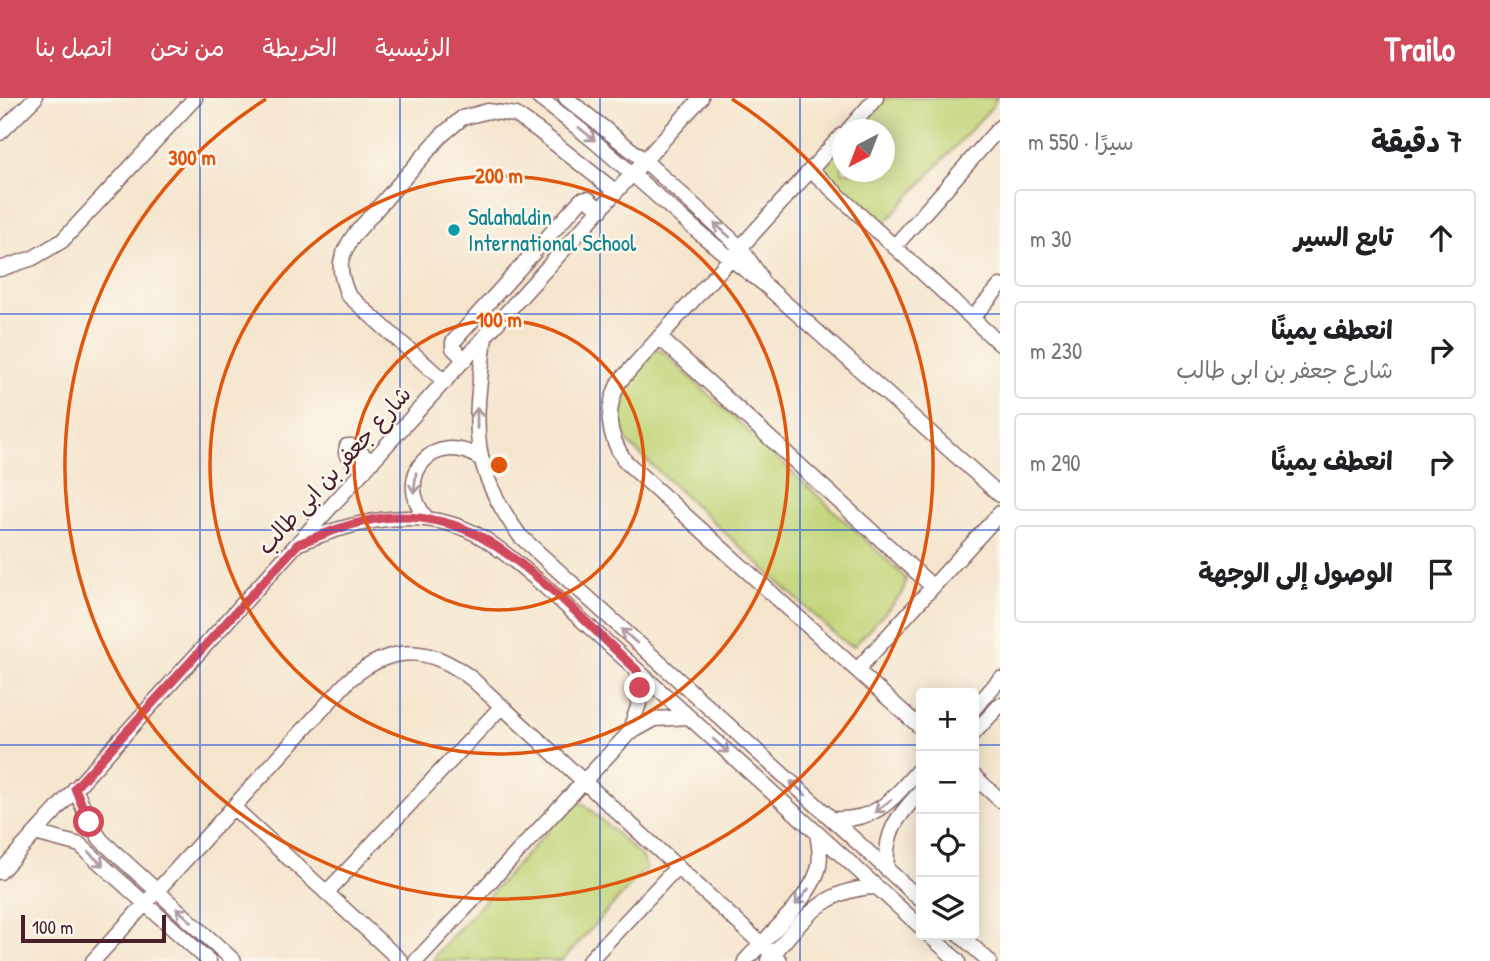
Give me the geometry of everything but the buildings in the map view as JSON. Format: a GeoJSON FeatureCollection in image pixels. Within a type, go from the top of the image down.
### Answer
{"type":"FeatureCollection","features":[{"type":"Feature","properties":{"kind":"street"},"geometry":{"type":"LineString","coordinates":[[0,133],[35,98]]}},
{"type":"Feature","properties":{"kind":"street"},"geometry":{"type":"LineString","coordinates":[[0,270],[33,258],[62,241],[195,98]]}},
{"type":"Feature","properties":{"kind":"street"},"geometry":{"type":"LineString","coordinates":[[539,98],[634,173],[730,259],[764,284],[1000,495]]}},
{"type":"Feature","properties":{"kind":"street"},"geometry":{"type":"LineString","coordinates":[[566,98],[645,161],[741,247],[764,284]]}},
{"type":"Feature","properties":{"kind":"street","name":"شارع جعفر بن ابى طالب"},"geometry":{"type":"LineString","coordinates":[[0,872],[701,98]]}},
{"type":"Feature","properties":{"kind":"street"},"geometry":{"type":"LineString","coordinates":[[858,119],[876,98]]}},
{"type":"Feature","properties":{"kind":"street"},"geometry":{"type":"LineString","coordinates":[[444,382],[348,295],[340,275],[342,253],[354,235],[440,136],[462,118],[488,111],[516,116],[616,192]]}},
{"type":"Feature","properties":{"kind":"street"},"geometry":{"type":"LineString","coordinates":[[894,247],[1000,127]]}},
{"type":"Feature","properties":{"kind":"street"},"geometry":{"type":"LineString","coordinates":[[832,146],[619,382],[612,397],[610,431],[615,447],[625,461],[916,723]]}},
{"type":"Feature","properties":{"kind":"street"},"geometry":{"type":"LineString","coordinates":[[811,170],[1000,344]]}},
{"type":"Feature","properties":{"kind":"street"},"geometry":{"type":"LineString","coordinates":[[465,360],[453,348],[453,342],[544,241],[584,198],[601,210]]}},
{"type":"Feature","properties":{"kind":"street"},"geometry":{"type":"LineString","coordinates":[[544,241],[559,256]]}},
{"type":"Feature","properties":{"kind":"street"},"geometry":{"type":"LineString","coordinates":[[972,318],[1000,286]]}},
{"type":"Feature","properties":{"kind":"street"},"geometry":{"type":"LineString","coordinates":[[498,293],[512,307]]}},
{"type":"Feature","properties":{"kind":"street"},"geometry":{"type":"LineString","coordinates":[[485,337],[477,400],[481,460],[490,487],[520,536],[916,895]]}},
{"type":"Feature","properties":{"kind":"street"},"geometry":{"type":"LineString","coordinates":[[659,337],[933,587]]}},
{"type":"Feature","properties":{"kind":"street"},"geometry":{"type":"LineString","coordinates":[[427,519],[415,501],[413,491],[417,470],[423,461],[431,454],[452,448],[462,449],[481,460]]}},
{"type":"Feature","properties":{"kind":"street"},"geometry":{"type":"LineString","coordinates":[[857,670],[1000,513]]}},
{"type":"Feature","properties":{"kind":"street"},"geometry":{"type":"LineString","coordinates":[[298,544],[334,530],[395,517],[427,519],[455,526],[482,538],[542,584],[916,922]]}},
{"type":"Feature","properties":{"kind":"street"},"geometry":{"type":"LineString","coordinates":[[542,584],[556,569]]}},
{"type":"Feature","properties":{"kind":"street"},"geometry":{"type":"LineString","coordinates":[[93,961],[349,680],[366,665],[386,656],[408,652],[430,654],[453,664],[584,781],[774,959],[815,908],[829,898],[860,888],[877,887]]}},
{"type":"Feature","properties":{"kind":"street"},"geometry":{"type":"LineString","coordinates":[[628,734],[639,704],[637,670]]}},
{"type":"Feature","properties":{"kind":"street"},"geometry":{"type":"LineString","coordinates":[[979,703],[1000,679]]}},
{"type":"Feature","properties":{"kind":"street"},"geometry":{"type":"LineString","coordinates":[[979,728],[1000,705]]}},
{"type":"Feature","properties":{"kind":"street"},"geometry":{"type":"LineString","coordinates":[[327,892],[502,706]]}},
{"type":"Feature","properties":{"kind":"street"},"geometry":{"type":"LineString","coordinates":[[416,961],[628,734],[655,719],[689,717]]}},
{"type":"Feature","properties":{"kind":"street"},"geometry":{"type":"LineString","coordinates":[[832,819],[862,818],[875,812],[887,804],[916,772]]}},
{"type":"Feature","properties":{"kind":"street"},"geometry":{"type":"LineString","coordinates":[[979,781],[1000,800]]}},
{"type":"Feature","properties":{"kind":"street"},"geometry":{"type":"LineString","coordinates":[[75,788],[89,822],[100,840],[234,961]]}},
{"type":"Feature","properties":{"kind":"street"},"geometry":{"type":"LineString","coordinates":[[887,869],[886,855],[892,827],[916,796]]}},
{"type":"Feature","properties":{"kind":"street"},"geometry":{"type":"LineString","coordinates":[[233,807],[401,961]]}},
{"type":"Feature","properties":{"kind":"street"},"geometry":{"type":"LineString","coordinates":[[35,833],[80,845],[209,961]]}},
{"type":"Feature","properties":{"kind":"street"},"geometry":{"type":"LineString","coordinates":[[745,961],[813,883],[819,867],[817,833]]}},
{"type":"Feature","properties":{"kind":"street"},"geometry":{"type":"LineString","coordinates":[[589,961],[677,867]]}},
{"type":"Feature","properties":{"kind":"street"},"geometry":{"type":"LineString","coordinates":[[935,940],[958,961]]}},
{"type":"Feature","properties":{"kind":"street"},"geometry":{"type":"LineString","coordinates":[[965,940],[985,960]]}},
{"type":"Feature","properties":{"kind":"green space"},"geometry":{"type":"Polygon","coordinates":[[[882,98],[997,98],[991,108],[882,226],[830,181],[822,171],[832,154],[832,182],[895,182],[895,119],[862,119],[882,98]]]}},
{"type":"Feature","properties":{"kind":"green space"},"geometry":{"type":"Polygon","coordinates":[[[658,350],[906,579],[903,593],[854,646],[847,644],[828,628],[630,445],[617,425],[618,394],[650,352],[658,350]]]}},
{"type":"Feature","properties":{"kind":"green space"},"geometry":{"type":"Polygon","coordinates":[[[583,803],[643,858],[646,868],[562,961],[433,961],[435,955],[553,825],[574,805],[583,803]]]}},
{"type":"Feature","properties":{"kind":"place","name":"Salahaldin International School"},"geometry":{"type":"Point","coordinates":[454,230]}},
{"type":"Feature","properties":{"kind":"route"},"geometry":{"type":"LineString","coordinates":[[89,822],[75,788],[298,544],[363,522],[395,517],[427,519],[455,526],[482,538],[542,584],[637,670],[640,688]]}}]}
